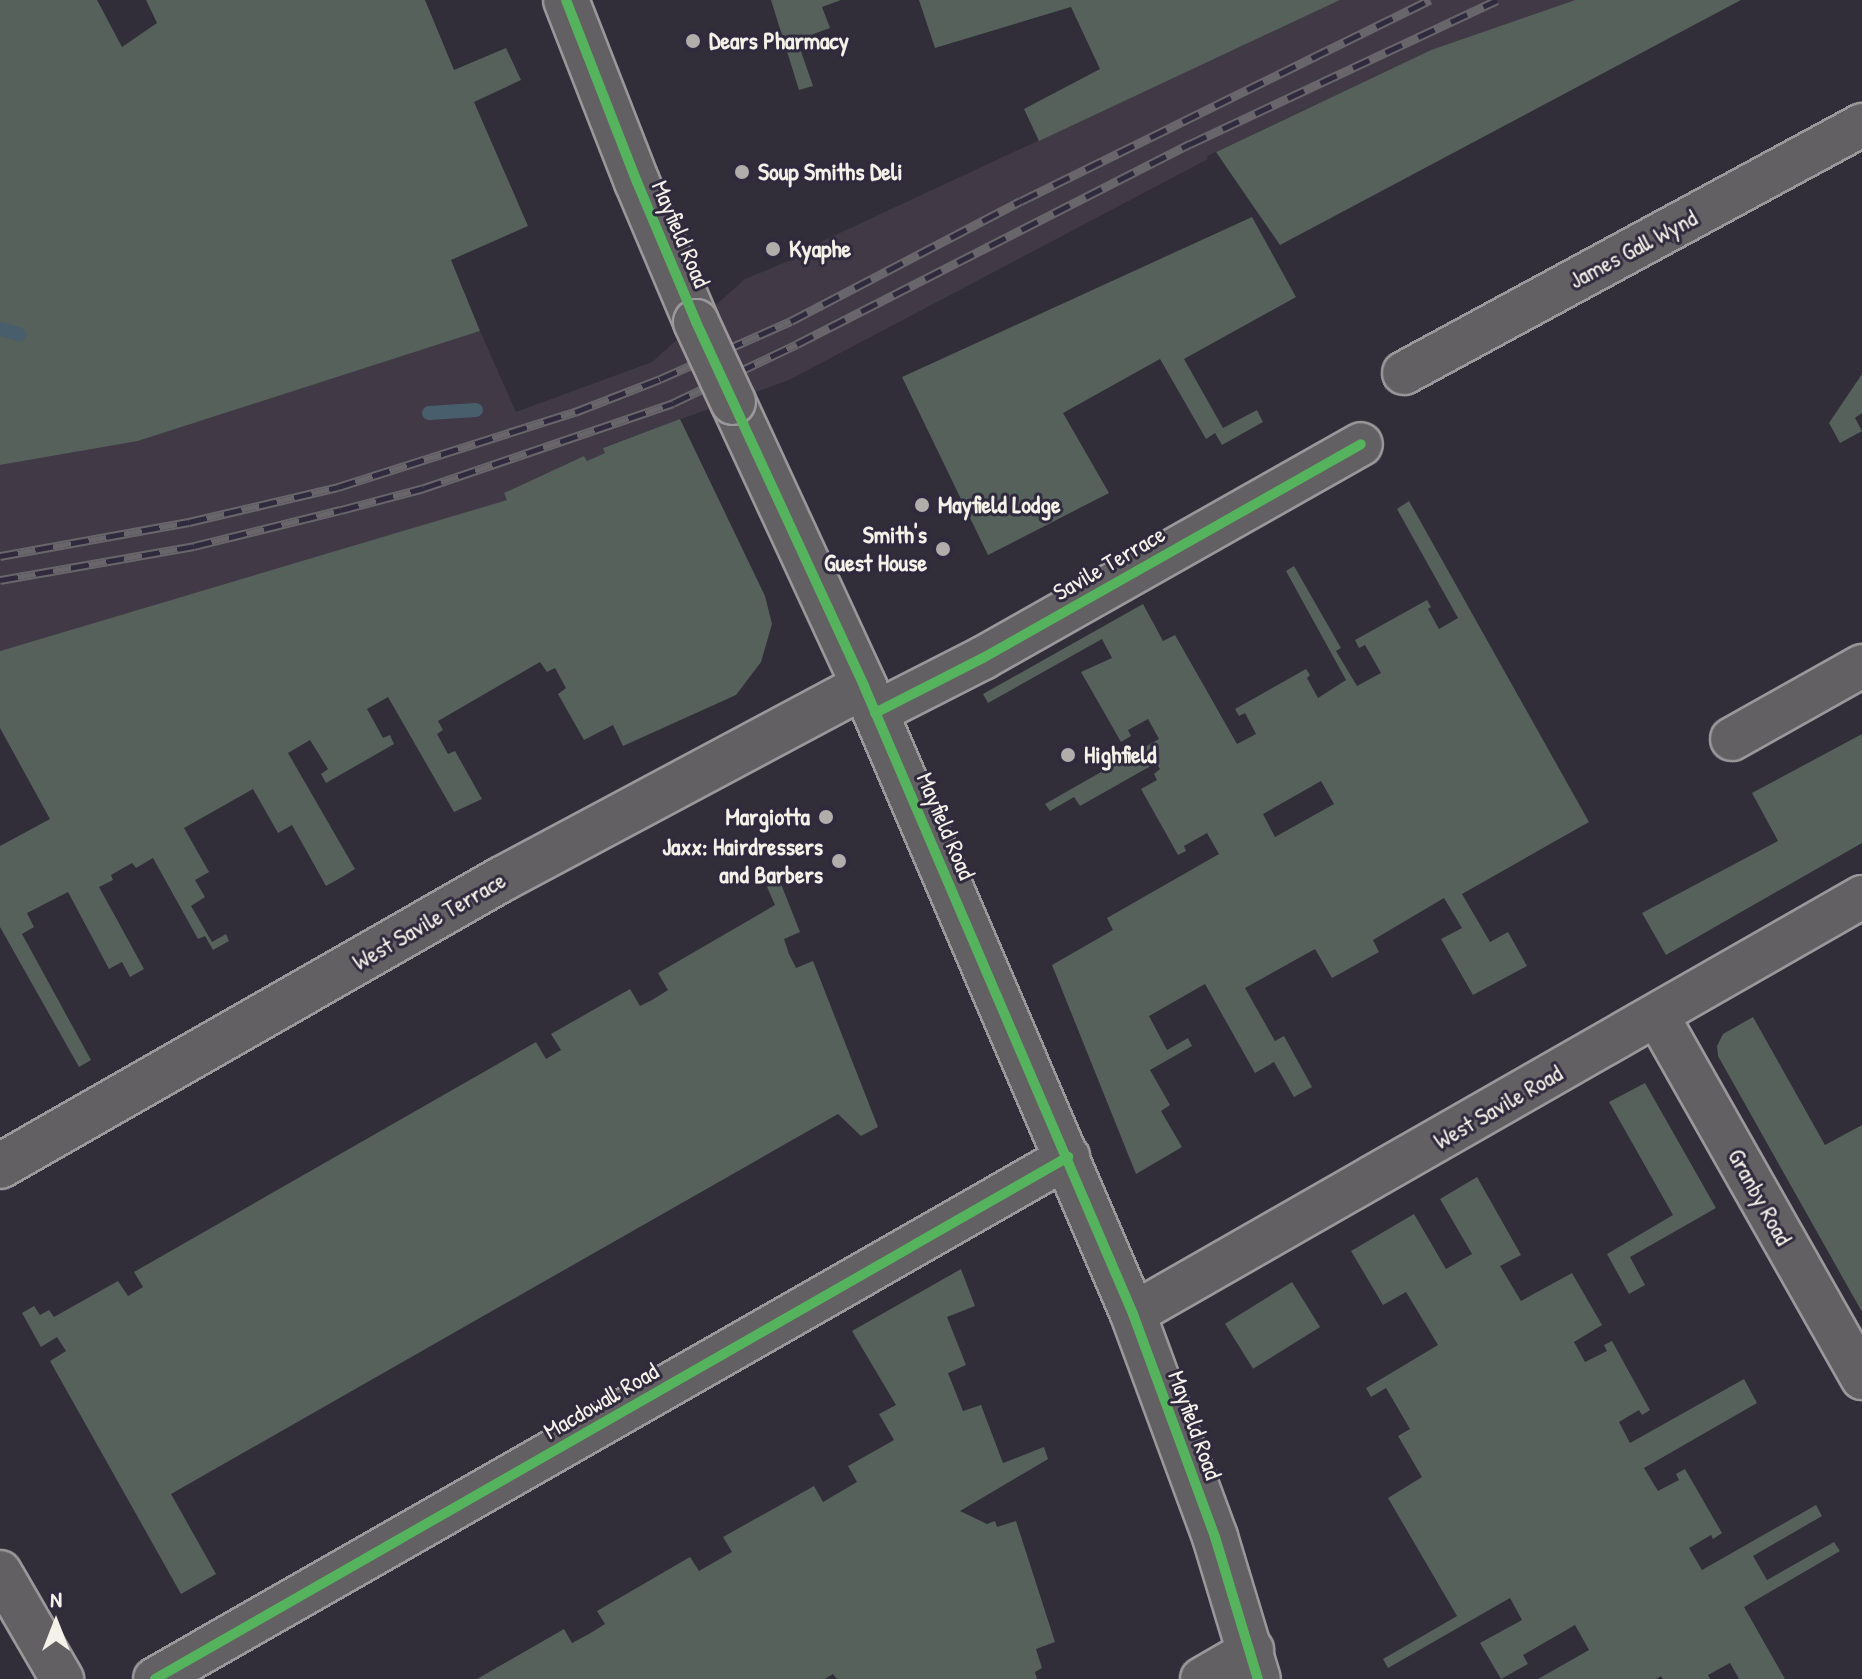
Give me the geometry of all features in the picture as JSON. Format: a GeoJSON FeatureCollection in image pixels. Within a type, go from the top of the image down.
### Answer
{"type":"FeatureCollection","features":[{"type":"Feature","properties":{"kind":"street","name":"Mayfield Road"},"geometry":{"type":"LineString","coordinates":[[566,0],[696,322],[869,699],[1133,1314],[1215,1537],[1255,1665]]}},
{"type":"Feature","properties":{"kind":"street","name":"James Gall Wynd"},"geometry":{"type":"LineString","coordinates":[[1404,373],[1862,125]]}},
{"type":"Feature","properties":{"kind":"street","name":"Savile Terrace"},"geometry":{"type":"LineString","coordinates":[[869,699],[983,658],[1361,444]]}},
{"type":"Feature","properties":{"kind":"street"},"geometry":{"type":"LineString","coordinates":[[1732,739],[1862,666]]}},
{"type":"Feature","properties":{"kind":"street","name":"West Savile Terrace"},"geometry":{"type":"LineString","coordinates":[[0,1166],[502,879],[869,699]]}},
{"type":"Feature","properties":{"kind":"street","name":"West Savile Road"},"geometry":{"type":"LineString","coordinates":[[1133,1314],[1658,1017],[1862,897]]}},
{"type":"Feature","properties":{"kind":"street","name":"Granby Road"},"geometry":{"type":"LineString","coordinates":[[1658,1017],[1862,1378]]}},
{"type":"Feature","properties":{"kind":"street","name":"Macdowall Road"},"geometry":{"type":"LineString","coordinates":[[155,1679],[1068,1157]]}},
{"type":"Feature","properties":{"kind":"street"},"geometry":{"type":"LineString","coordinates":[[0,1572],[62,1679]]}},
{"type":"Feature","properties":{"kind":"street"},"geometry":{"type":"LineString","coordinates":[[1202,1679],[1255,1665]]}},
{"type":"Feature","properties":{"kind":"shaded area"},"geometry":{"type":"Polygon","coordinates":[[[0,0],[97,0],[122,47],[157,23],[146,0],[425,0],[454,70],[506,48],[521,80],[474,102],[528,226],[451,260],[480,331],[138,441],[0,465],[0,0]]]}},
{"type":"Feature","properties":{"kind":"shaded area"},"geometry":{"type":"Polygon","coordinates":[[[771,0],[841,0],[822,7],[830,28],[797,40],[813,86],[799,90],[771,0]]]}},
{"type":"Feature","properties":{"kind":"shaded area"},"geometry":{"type":"Polygon","coordinates":[[[919,0],[1340,0],[1039,141],[1024,109],[1100,69],[1071,7],[935,48],[919,0]]]}},
{"type":"Feature","properties":{"kind":"shaded area"},"geometry":{"type":"Polygon","coordinates":[[[1340,0],[1575,0],[1431,50],[1207,156],[1208,159],[789,380],[604,447],[605,453],[587,461],[584,456],[505,493],[508,500],[0,651],[0,465],[138,441],[480,331],[516,412],[652,362],[745,279],[815,250],[814,245],[1340,0]]]}},
{"type":"Feature","properties":{"kind":"shaded area"},"geometry":{"type":"Polygon","coordinates":[[[1575,0],[1741,0],[1280,245],[1216,152],[1431,50],[1575,0]]]}},
{"type":"Feature","properties":{"kind":"shaded area"},"geometry":{"type":"Polygon","coordinates":[[[1252,217],[1296,297],[1184,359],[1223,428],[1257,410],[1263,422],[1222,445],[1215,433],[1206,439],[1160,359],[1063,413],[1109,493],[988,555],[902,377],[1252,217]]]}},
{"type":"Feature","properties":{"kind":"shaded area"},"geometry":{"type":"Polygon","coordinates":[[[1862,374],[1862,413],[1855,418],[1862,431],[1840,443],[1829,423],[1862,374]]]}},
{"type":"Feature","properties":{"kind":"shaded area"},"geometry":{"type":"Polygon","coordinates":[[[680,419],[765,596],[772,624],[761,662],[736,695],[623,746],[613,725],[584,740],[558,694],[566,688],[555,668],[547,672],[540,662],[438,721],[443,730],[437,734],[448,754],[455,751],[482,799],[454,812],[388,697],[367,709],[383,738],[390,735],[394,744],[326,783],[321,774],[328,769],[310,740],[288,753],[355,869],[342,877],[326,886],[292,825],[278,833],[253,789],[184,828],[209,872],[195,880],[205,897],[191,906],[212,942],[226,934],[229,941],[213,950],[205,936],[198,939],[153,858],[136,868],[132,863],[111,875],[113,880],[99,887],[144,969],[130,977],[122,962],[109,969],[68,892],[27,913],[34,927],[22,934],[91,1060],[79,1067],[0,927],[0,846],[50,819],[0,728],[0,651],[507,500],[504,493],[584,456],[587,461],[605,453],[603,448],[680,419]]]}},
{"type":"Feature","properties":{"kind":"shaded area"},"geometry":{"type":"Polygon","coordinates":[[[1409,501],[1589,822],[1462,894],[1490,942],[1508,932],[1527,966],[1473,995],[1441,939],[1462,928],[1444,898],[1373,940],[1379,952],[1332,978],[1315,949],[1245,988],[1275,1041],[1284,1036],[1312,1087],[1294,1097],[1274,1062],[1255,1073],[1205,984],[1149,1016],[1167,1050],[1188,1038],[1192,1046],[1150,1070],[1170,1105],[1161,1111],[1182,1147],[1136,1174],[1052,965],[1113,930],[1107,918],[1219,854],[1207,833],[1184,846],[1186,851],[1178,855],[1141,789],[1157,780],[1154,774],[1160,769],[1156,763],[1080,806],[1074,797],[1050,811],[1045,804],[1159,739],[1148,719],[1128,730],[1131,736],[1121,742],[1081,672],[1112,658],[1102,639],[988,703],[983,694],[1143,604],[1163,641],[1175,635],[1237,744],[1256,734],[1245,713],[1239,716],[1235,709],[1306,669],[1310,675],[1307,678],[1318,698],[1346,680],[1286,571],[1294,566],[1341,648],[1336,651],[1357,686],[1381,673],[1365,645],[1359,648],[1355,640],[1427,600],[1431,607],[1428,609],[1439,629],[1458,618],[1397,509],[1409,501]],[[1321,781],[1263,814],[1275,837],[1334,804],[1321,781]]]}},
{"type":"Feature","properties":{"kind":"shaded area"},"geometry":{"type":"Polygon","coordinates":[[[1862,734],[1862,843],[1666,955],[1642,913],[1778,841],[1752,793],[1862,734]]]}},
{"type":"Feature","properties":{"kind":"shaded area"},"geometry":{"type":"Polygon","coordinates":[[[779,879],[800,932],[784,939],[789,954],[796,968],[813,961],[878,1127],[861,1136],[838,1114],[171,1494],[216,1574],[181,1594],[50,1361],[66,1351],[57,1337],[41,1347],[22,1313],[34,1306],[40,1315],[49,1310],[54,1317],[118,1281],[128,1296],[143,1287],[134,1272],[536,1042],[546,1059],[561,1050],[551,1034],[630,989],[640,1006],[652,1000],[668,990],[658,973],[775,905],[767,887],[779,879]]]}},
{"type":"Feature","properties":{"kind":"shaded area"},"geometry":{"type":"Polygon","coordinates":[[[1753,1017],[1825,1145],[1862,1125],[1862,1312],[1718,1056],[1717,1046],[1723,1034],[1753,1017]]]}},
{"type":"Feature","properties":{"kind":"shaded area"},"geometry":{"type":"Polygon","coordinates":[[[1645,1083],[1716,1208],[1630,1257],[1645,1285],[1629,1294],[1607,1254],[1673,1215],[1609,1102],[1645,1083]]]}},
{"type":"Feature","properties":{"kind":"shaded area"},"geometry":{"type":"Polygon","coordinates":[[[1477,1177],[1521,1255],[1500,1266],[1521,1301],[1572,1273],[1602,1325],[1574,1342],[1585,1362],[1607,1351],[1604,1345],[1612,1341],[1650,1410],[1642,1415],[1639,1410],[1619,1422],[1630,1443],[1744,1379],[1757,1403],[1644,1468],[1658,1491],[1679,1480],[1676,1474],[1685,1469],[1722,1533],[1713,1539],[1711,1535],[1689,1548],[1702,1570],[1816,1505],[1822,1516],[1753,1556],[1767,1580],[1834,1542],[1840,1551],[1744,1607],[1785,1679],[1739,1679],[1730,1663],[1708,1675],[1710,1679],[1663,1679],[1661,1676],[1656,1679],[1538,1679],[1589,1650],[1575,1625],[1523,1655],[1528,1664],[1501,1679],[1480,1643],[1522,1620],[1510,1598],[1388,1668],[1383,1659],[1457,1616],[1388,1498],[1422,1477],[1398,1436],[1410,1429],[1386,1388],[1371,1397],[1366,1388],[1438,1345],[1406,1292],[1383,1305],[1351,1251],[1414,1214],[1446,1269],[1472,1254],[1440,1199],[1477,1177]]]}},
{"type":"Feature","properties":{"kind":"shaded area"},"geometry":{"type":"Polygon","coordinates":[[[961,1269],[975,1306],[947,1317],[966,1365],[948,1373],[963,1411],[981,1405],[1003,1463],[1044,1447],[1048,1459],[960,1511],[987,1524],[995,1521],[997,1527],[1016,1521],[1055,1642],[1036,1649],[1042,1668],[1035,1672],[1037,1679],[837,1679],[833,1674],[825,1679],[477,1679],[564,1629],[572,1643],[589,1634],[605,1624],[597,1611],[690,1557],[699,1571],[732,1552],[723,1537],[814,1486],[823,1502],[857,1482],[848,1466],[894,1440],[879,1414],[896,1405],[852,1331],[961,1269]]]}},
{"type":"Feature","properties":{"kind":"shaded area"},"geometry":{"type":"Polygon","coordinates":[[[1292,1282],[1320,1327],[1253,1369],[1225,1324],[1292,1282]]]}},
{"type":"Feature","properties":{"kind":"waterway"},"geometry":{"type":"LineString","coordinates":[[0,329],[19,334]]}},
{"type":"Feature","properties":{"kind":"waterway"},"geometry":{"type":"LineString","coordinates":[[429,413],[476,410]]}},
{"type":"Feature","properties":{"kind":"railway"},"geometry":{"type":"LineString","coordinates":[[0,556],[189,522],[338,487],[575,412],[660,379],[791,321],[1021,201],[1430,0]]}},
{"type":"Feature","properties":{"kind":"railway"},"geometry":{"type":"LineString","coordinates":[[0,580],[194,546],[341,510],[424,488],[673,403],[797,344],[1190,144],[1497,0]]}},
{"type":"Feature","properties":{"kind":"cycle path"},"geometry":{"type":"LineString","coordinates":[[566,0],[696,322],[864,686],[1133,1314],[1215,1537],[1258,1679]]}},
{"type":"Feature","properties":{"kind":"cycle path"},"geometry":{"type":"LineString","coordinates":[[875,713],[983,658],[1361,444]]}},
{"type":"Feature","properties":{"kind":"cycle path"},"geometry":{"type":"LineString","coordinates":[[155,1679],[1068,1157]]}},
{"type":"Feature","properties":{"kind":"place","name":"Dears Pharmacy"},"geometry":{"type":"Point","coordinates":[693,41]}},
{"type":"Feature","properties":{"kind":"place","name":"Soup Smiths Deli"},"geometry":{"type":"Point","coordinates":[742,172]}},
{"type":"Feature","properties":{"kind":"place","name":"Kyaphe"},"geometry":{"type":"Point","coordinates":[773,249]}},
{"type":"Feature","properties":{"kind":"place","name":"Mayfield Lodge"},"geometry":{"type":"Point","coordinates":[922,505]}},
{"type":"Feature","properties":{"kind":"place","name":"Smith's Guest House"},"geometry":{"type":"Point","coordinates":[943,549]}},
{"type":"Feature","properties":{"kind":"place","name":"Highfield"},"geometry":{"type":"Point","coordinates":[1068,755]}},
{"type":"Feature","properties":{"kind":"place","name":"Margiotta"},"geometry":{"type":"Point","coordinates":[826,817]}},
{"type":"Feature","properties":{"kind":"place","name":"Jaxx: Hairdressers and Barbers"},"geometry":{"type":"Point","coordinates":[839,861]}}]}
